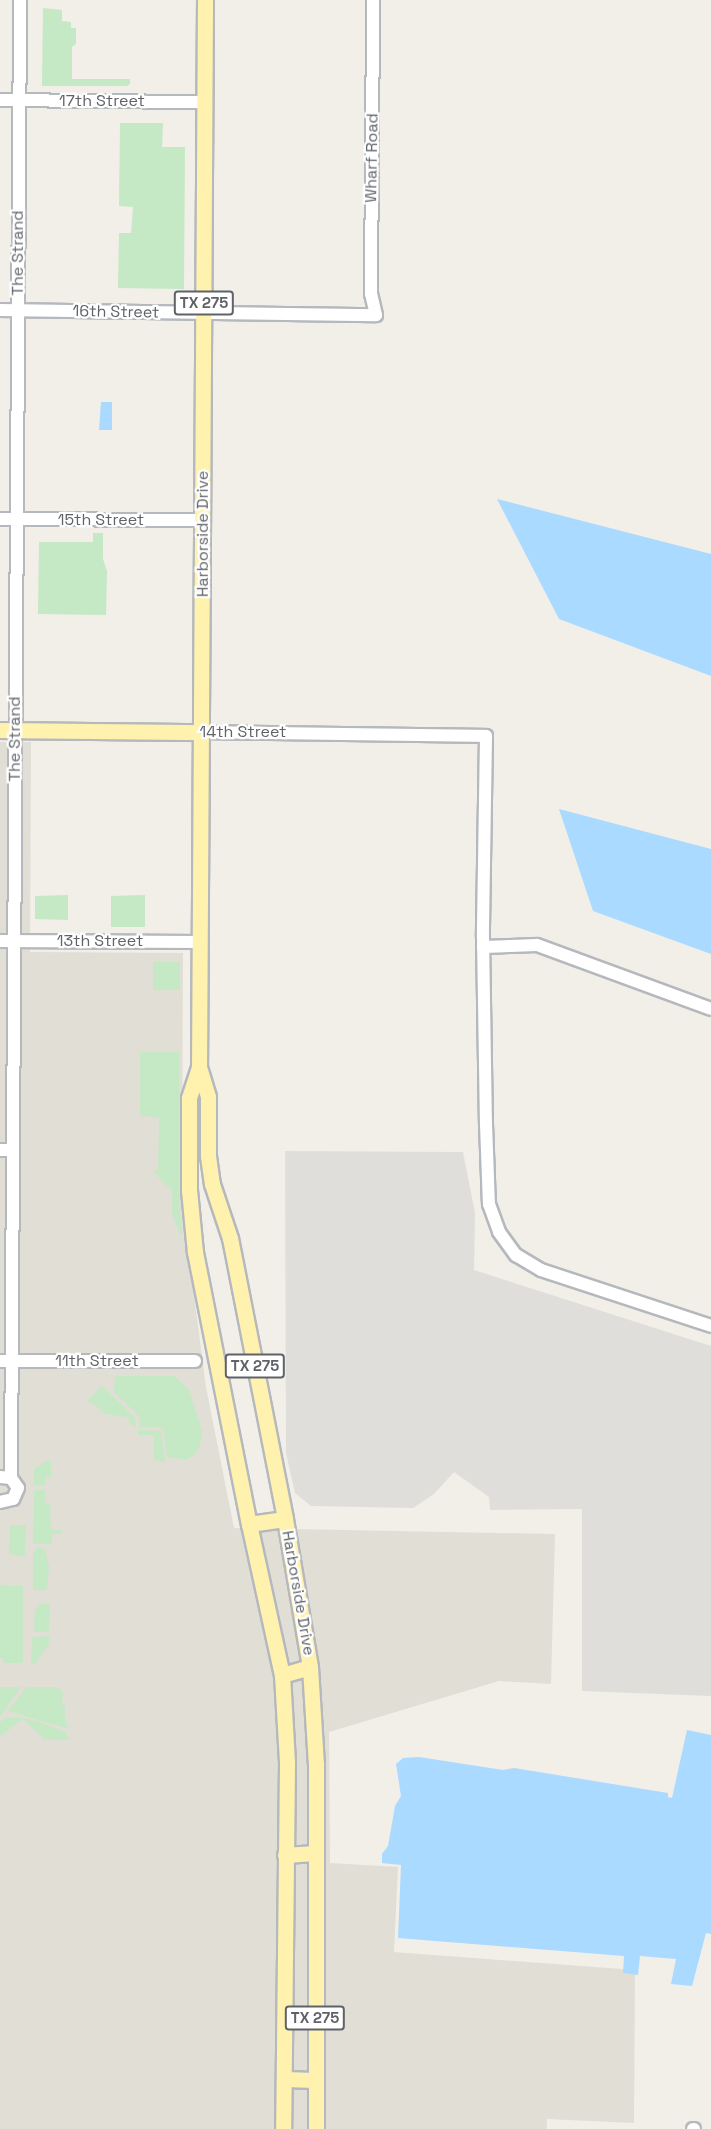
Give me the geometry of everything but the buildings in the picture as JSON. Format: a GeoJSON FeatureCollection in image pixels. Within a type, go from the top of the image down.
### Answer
{"type":"FeatureCollection","features":[{"type":"Feature","properties":{"kind":"main road","name":"Harborside Drive"},"geometry":{"type":"LineString","coordinates":[[205,0],[199,1067],[208,1097],[208,1156],[212,1184],[230,1238],[285,1519],[310,1667],[316,1765],[316,2129]]}},
{"type":"Feature","properties":{"kind":"main road","name":"14th Street"},"geometry":{"type":"LineString","coordinates":[[8,730],[202,732]]}},
{"type":"Feature","properties":{"kind":"main road","name":"Harborside Drive"},"geometry":{"type":"LineString","coordinates":[[199,1067],[189,1098],[189,1190],[195,1252],[249,1524],[282,1675],[286,1763],[284,2129]]}},
{"type":"Feature","properties":{"kind":"main road"},"geometry":{"type":"LineString","coordinates":[[249,1524],[285,1519]]}},
{"type":"Feature","properties":{"kind":"main road"},"geometry":{"type":"LineString","coordinates":[[282,1675],[310,1667]]}},
{"type":"Feature","properties":{"kind":"main road"},"geometry":{"type":"LineString","coordinates":[[285,1856],[315,1853]]}},
{"type":"Feature","properties":{"kind":"main road"},"geometry":{"type":"LineString","coordinates":[[284,2079],[315,2080]]}},
{"type":"Feature","properties":{"kind":"street","name":"The Strand"},"geometry":{"type":"LineString","coordinates":[[0,1502],[10,1501],[17,1493],[17,1485],[5,1477],[5,1361],[6,1150],[14,941],[8,730],[17,519],[20,0]]}},
{"type":"Feature","properties":{"kind":"street","name":"Wharf Road"},"geometry":{"type":"LineString","coordinates":[[373,0],[371,294],[376,315]]}},
{"type":"Feature","properties":{"kind":"street","name":"17th Street"},"geometry":{"type":"LineString","coordinates":[[0,100],[205,102]]}},
{"type":"Feature","properties":{"kind":"street","name":"16th Street"},"geometry":{"type":"LineString","coordinates":[[0,310],[376,315]]}},
{"type":"Feature","properties":{"kind":"street","name":"15th Street"},"geometry":{"type":"LineString","coordinates":[[0,519],[203,520]]}},
{"type":"Feature","properties":{"kind":"street","name":"14th Street"},"geometry":{"type":"LineString","coordinates":[[202,732],[486,736],[483,947]]}},
{"type":"Feature","properties":{"kind":"street","name":"13th Street"},"geometry":{"type":"LineString","coordinates":[[0,941],[200,942]]}},
{"type":"Feature","properties":{"kind":"street"},"geometry":{"type":"LineString","coordinates":[[711,1008],[537,945],[483,947],[489,1204],[499,1232],[516,1255],[541,1270],[711,1326]]}},
{"type":"Feature","properties":{"kind":"street","name":"11th Street"},"geometry":{"type":"LineString","coordinates":[[5,1361],[195,1361]]}},
{"type":"Feature","properties":{"kind":"shaded area"},"geometry":{"type":"Polygon","coordinates":[[[0,742],[31,742],[30,952],[183,953],[182,1196],[206,1387],[234,1528],[555,1534],[551,1684],[499,1681],[329,1732],[330,1863],[398,1867],[394,1952],[635,1970],[634,2123],[547,2119],[547,2129],[0,2129],[0,742]]]}},
{"type":"Feature","properties":{"kind":"shaded area"},"geometry":{"type":"Polygon","coordinates":[[[285,1151],[463,1152],[475,1213],[474,1270],[711,1346],[711,1696],[582,1691],[582,1509],[490,1510],[489,1497],[454,1472],[434,1494],[413,1508],[311,1506],[295,1493],[286,1453],[285,1151]]]}},
{"type":"Feature","properties":{"kind":"green space"},"geometry":{"type":"Polygon","coordinates":[[[43,8],[62,10],[62,21],[71,22],[71,28],[76,28],[76,44],[72,47],[72,79],[130,79],[130,84],[127,86],[42,86],[43,8]]]}},
{"type":"Feature","properties":{"kind":"green space"},"geometry":{"type":"Polygon","coordinates":[[[120,123],[163,123],[162,147],[185,147],[184,289],[118,288],[119,233],[131,233],[133,207],[119,206],[120,123]]]}},
{"type":"Feature","properties":{"kind":"green space"},"geometry":{"type":"Polygon","coordinates":[[[93,533],[103,533],[103,559],[107,571],[106,615],[38,614],[39,542],[93,542],[93,533]]]}},
{"type":"Feature","properties":{"kind":"green space"},"geometry":{"type":"Polygon","coordinates":[[[68,895],[68,920],[35,919],[35,896],[68,895]]]}},
{"type":"Feature","properties":{"kind":"green space"},"geometry":{"type":"Polygon","coordinates":[[[145,895],[145,927],[111,927],[111,896],[145,895]]]}},
{"type":"Feature","properties":{"kind":"green space"},"geometry":{"type":"Polygon","coordinates":[[[153,962],[180,962],[180,990],[153,990],[153,962]]]}},
{"type":"Feature","properties":{"kind":"green space"},"geometry":{"type":"Polygon","coordinates":[[[140,1052],[179,1052],[179,1195],[182,1235],[180,1235],[172,1213],[172,1187],[169,1188],[154,1172],[158,1170],[159,1117],[140,1116],[140,1052]]]}},
{"type":"Feature","properties":{"kind":"green space"},"geometry":{"type":"Polygon","coordinates":[[[115,1376],[174,1376],[189,1390],[202,1431],[200,1446],[193,1456],[185,1460],[167,1457],[164,1431],[159,1427],[140,1427],[139,1416],[114,1392],[115,1376]]]}},
{"type":"Feature","properties":{"kind":"green space"},"geometry":{"type":"Polygon","coordinates":[[[102,1386],[135,1418],[136,1427],[132,1426],[128,1417],[105,1414],[94,1404],[86,1402],[102,1386]]]}},
{"type":"Feature","properties":{"kind":"green space"},"geometry":{"type":"Polygon","coordinates":[[[138,1430],[161,1431],[165,1462],[154,1460],[154,1435],[138,1435],[138,1430]]]}},
{"type":"Feature","properties":{"kind":"green space"},"geometry":{"type":"Polygon","coordinates":[[[51,1460],[51,1477],[45,1477],[45,1485],[34,1485],[34,1469],[51,1460]]]}},
{"type":"Feature","properties":{"kind":"green space"},"geometry":{"type":"Polygon","coordinates":[[[34,1490],[45,1490],[45,1503],[50,1504],[51,1530],[62,1530],[61,1534],[52,1534],[52,1544],[33,1544],[34,1490]]]}},
{"type":"Feature","properties":{"kind":"green space"},"geometry":{"type":"Polygon","coordinates":[[[10,1525],[26,1525],[25,1556],[9,1554],[10,1525]]]}},
{"type":"Feature","properties":{"kind":"green space"},"geometry":{"type":"Polygon","coordinates":[[[37,1547],[45,1549],[49,1567],[47,1590],[33,1590],[33,1554],[37,1547]]]}},
{"type":"Feature","properties":{"kind":"green space"},"geometry":{"type":"Polygon","coordinates":[[[0,1585],[23,1586],[23,1663],[3,1663],[3,1659],[0,1658],[0,1585]]]}},
{"type":"Feature","properties":{"kind":"green space"},"geometry":{"type":"Polygon","coordinates":[[[39,1604],[50,1604],[49,1632],[34,1632],[35,1608],[39,1607],[39,1604]]]}},
{"type":"Feature","properties":{"kind":"green space"},"geometry":{"type":"Polygon","coordinates":[[[49,1636],[49,1644],[35,1664],[31,1664],[32,1637],[49,1636]]]}},
{"type":"Feature","properties":{"kind":"green space"},"geometry":{"type":"Polygon","coordinates":[[[0,1687],[21,1687],[0,1717],[0,1687]]]}},
{"type":"Feature","properties":{"kind":"green space"},"geometry":{"type":"Polygon","coordinates":[[[26,1687],[58,1687],[63,1692],[62,1705],[65,1706],[65,1720],[69,1729],[8,1711],[26,1687]]]}},
{"type":"Feature","properties":{"kind":"green space"},"geometry":{"type":"Polygon","coordinates":[[[4,1718],[23,1718],[37,1721],[65,1732],[70,1740],[45,1740],[23,1719],[0,1736],[0,1723],[4,1718]]]}},
{"type":"Feature","properties":{"kind":"water"},"geometry":{"type":"Polygon","coordinates":[[[101,402],[112,402],[112,430],[99,430],[101,402]]]}},
{"type":"Feature","properties":{"kind":"water"},"geometry":{"type":"Polygon","coordinates":[[[497,499],[711,554],[711,676],[559,619],[497,499]]]}},
{"type":"Feature","properties":{"kind":"water"},"geometry":{"type":"Polygon","coordinates":[[[559,809],[711,849],[711,954],[593,911],[559,809]]]}},
{"type":"Feature","properties":{"kind":"water"},"geometry":{"type":"Polygon","coordinates":[[[687,1730],[711,1735],[711,1934],[706,1933],[692,1986],[671,1984],[676,1959],[640,1956],[638,1975],[623,1973],[624,1956],[398,1938],[401,1865],[382,1863],[382,1854],[388,1846],[395,1806],[401,1796],[396,1764],[403,1758],[419,1757],[503,1770],[514,1768],[668,1793],[668,1797],[672,1798],[687,1730]]]}}]}
